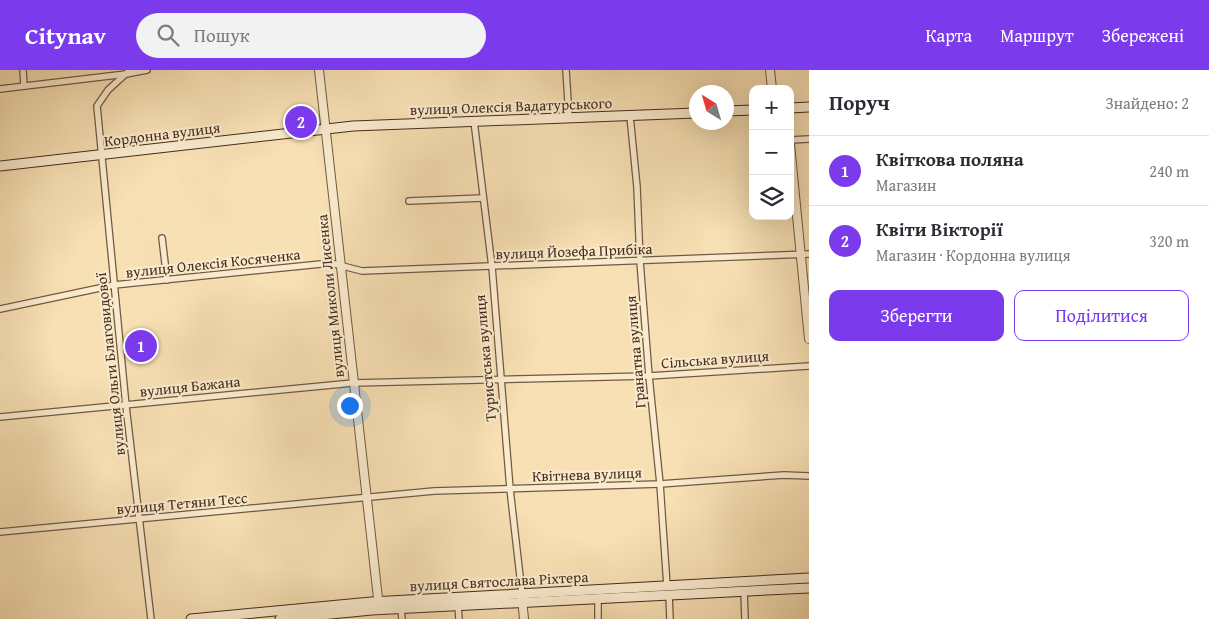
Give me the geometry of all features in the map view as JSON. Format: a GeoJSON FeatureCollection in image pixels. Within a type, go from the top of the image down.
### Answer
{"type":"FeatureCollection","features":[{"type":"Feature","properties":{"kind":"main road"},"geometry":{"type":"LineString","coordinates":[[794,108],[809,107]]}},
{"type":"Feature","properties":{"kind":"main road"},"geometry":{"type":"LineString","coordinates":[[734,111],[749,110]]}},
{"type":"Feature","properties":{"kind":"main road","name":"вулиця Олексія Вадатурського"},"geometry":{"type":"LineString","coordinates":[[327,129],[474,120],[689,113]]}},
{"type":"Feature","properties":{"kind":"main road","name":"Кордонна вулиця"},"geometry":{"type":"LineString","coordinates":[[0,166],[327,129]]}},
{"type":"Feature","properties":{"kind":"main road","name":"вулиця Святослава Ріхтера"},"geometry":{"type":"LineString","coordinates":[[280,619],[342,616],[378,606],[402,608],[458,606],[522,598],[598,598],[809,578]]}},
{"type":"Feature","properties":{"kind":"main road","name":"вулиця Святослава Ріхтера"},"geometry":{"type":"LineString","coordinates":[[191,619],[378,606],[668,590],[744,591],[809,588]]}},
{"type":"Feature","properties":{"kind":"street"},"geometry":{"type":"LineString","coordinates":[[23,70],[24,86]]}},
{"type":"Feature","properties":{"kind":"street"},"geometry":{"type":"LineString","coordinates":[[0,88],[147,70]]}},
{"type":"Feature","properties":{"kind":"street","name":"вулиця Миколи Лисенка"},"geometry":{"type":"LineString","coordinates":[[319,70],[378,606]]}},
{"type":"Feature","properties":{"kind":"street"},"geometry":{"type":"LineString","coordinates":[[566,70],[569,117]]}},
{"type":"Feature","properties":{"kind":"street"},"geometry":{"type":"LineString","coordinates":[[770,70],[772,85]]}},
{"type":"Feature","properties":{"kind":"street","name":"вулиця Ольги Благовидової"},"geometry":{"type":"LineString","coordinates":[[128,72],[108,90],[97,106],[126,406],[152,619]]}},
{"type":"Feature","properties":{"kind":"street","name":"Гранатна вулиця"},"geometry":{"type":"LineString","coordinates":[[630,116],[637,187],[640,261],[649,376],[660,484],[670,619]]}},
{"type":"Feature","properties":{"kind":"street","name":"Туристська вулиця"},"geometry":{"type":"LineString","coordinates":[[474,120],[492,267],[510,489],[524,619]]}},
{"type":"Feature","properties":{"kind":"street"},"geometry":{"type":"LineString","coordinates":[[794,140],[809,139]]}},
{"type":"Feature","properties":{"kind":"street"},"geometry":{"type":"LineString","coordinates":[[794,172],[806,254],[809,339]]}},
{"type":"Feature","properties":{"kind":"street"},"geometry":{"type":"LineString","coordinates":[[409,201],[483,198]]}},
{"type":"Feature","properties":{"kind":"street"},"geometry":{"type":"LineString","coordinates":[[162,238],[167,280]]}},
{"type":"Feature","properties":{"kind":"street","name":"вулиця Йозефа Прибіка"},"geometry":{"type":"LineString","coordinates":[[340,265],[362,271],[806,254]]}},
{"type":"Feature","properties":{"kind":"street","name":"вулиця Олексія Косяченка"},"geometry":{"type":"LineString","coordinates":[[0,309],[114,285],[331,263],[340,265]]}},
{"type":"Feature","properties":{"kind":"street","name":"Сільська вулиця"},"geometry":{"type":"LineString","coordinates":[[353,383],[649,376],[809,366]]}},
{"type":"Feature","properties":{"kind":"street","name":"вулиця Бажана"},"geometry":{"type":"LineString","coordinates":[[0,417],[353,383]]}},
{"type":"Feature","properties":{"kind":"street","name":"Квітнева вулиця"},"geometry":{"type":"LineString","coordinates":[[366,498],[434,491],[660,484],[784,475],[809,476]]}},
{"type":"Feature","properties":{"kind":"street","name":"вулиця Тетяни Тесс"},"geometry":{"type":"LineString","coordinates":[[0,532],[366,498]]}},
{"type":"Feature","properties":{"kind":"street"},"geometry":{"type":"LineString","coordinates":[[744,591],[745,619]]}},
{"type":"Feature","properties":{"kind":"street"},"geometry":{"type":"LineString","coordinates":[[598,598],[598,619]]}},
{"type":"Feature","properties":{"kind":"street"},"geometry":{"type":"LineString","coordinates":[[458,606],[459,619]]}},
{"type":"Feature","properties":{"kind":"street"},"geometry":{"type":"LineString","coordinates":[[402,608],[402,619]]}},
{"type":"Feature","properties":{"kind":"place","name":"Квіти Вікторії"},"geometry":{"type":"Point","coordinates":[301,122]}},
{"type":"Feature","properties":{"kind":"place","name":"Квіткова поляна"},"geometry":{"type":"Point","coordinates":[141,346]}}]}
